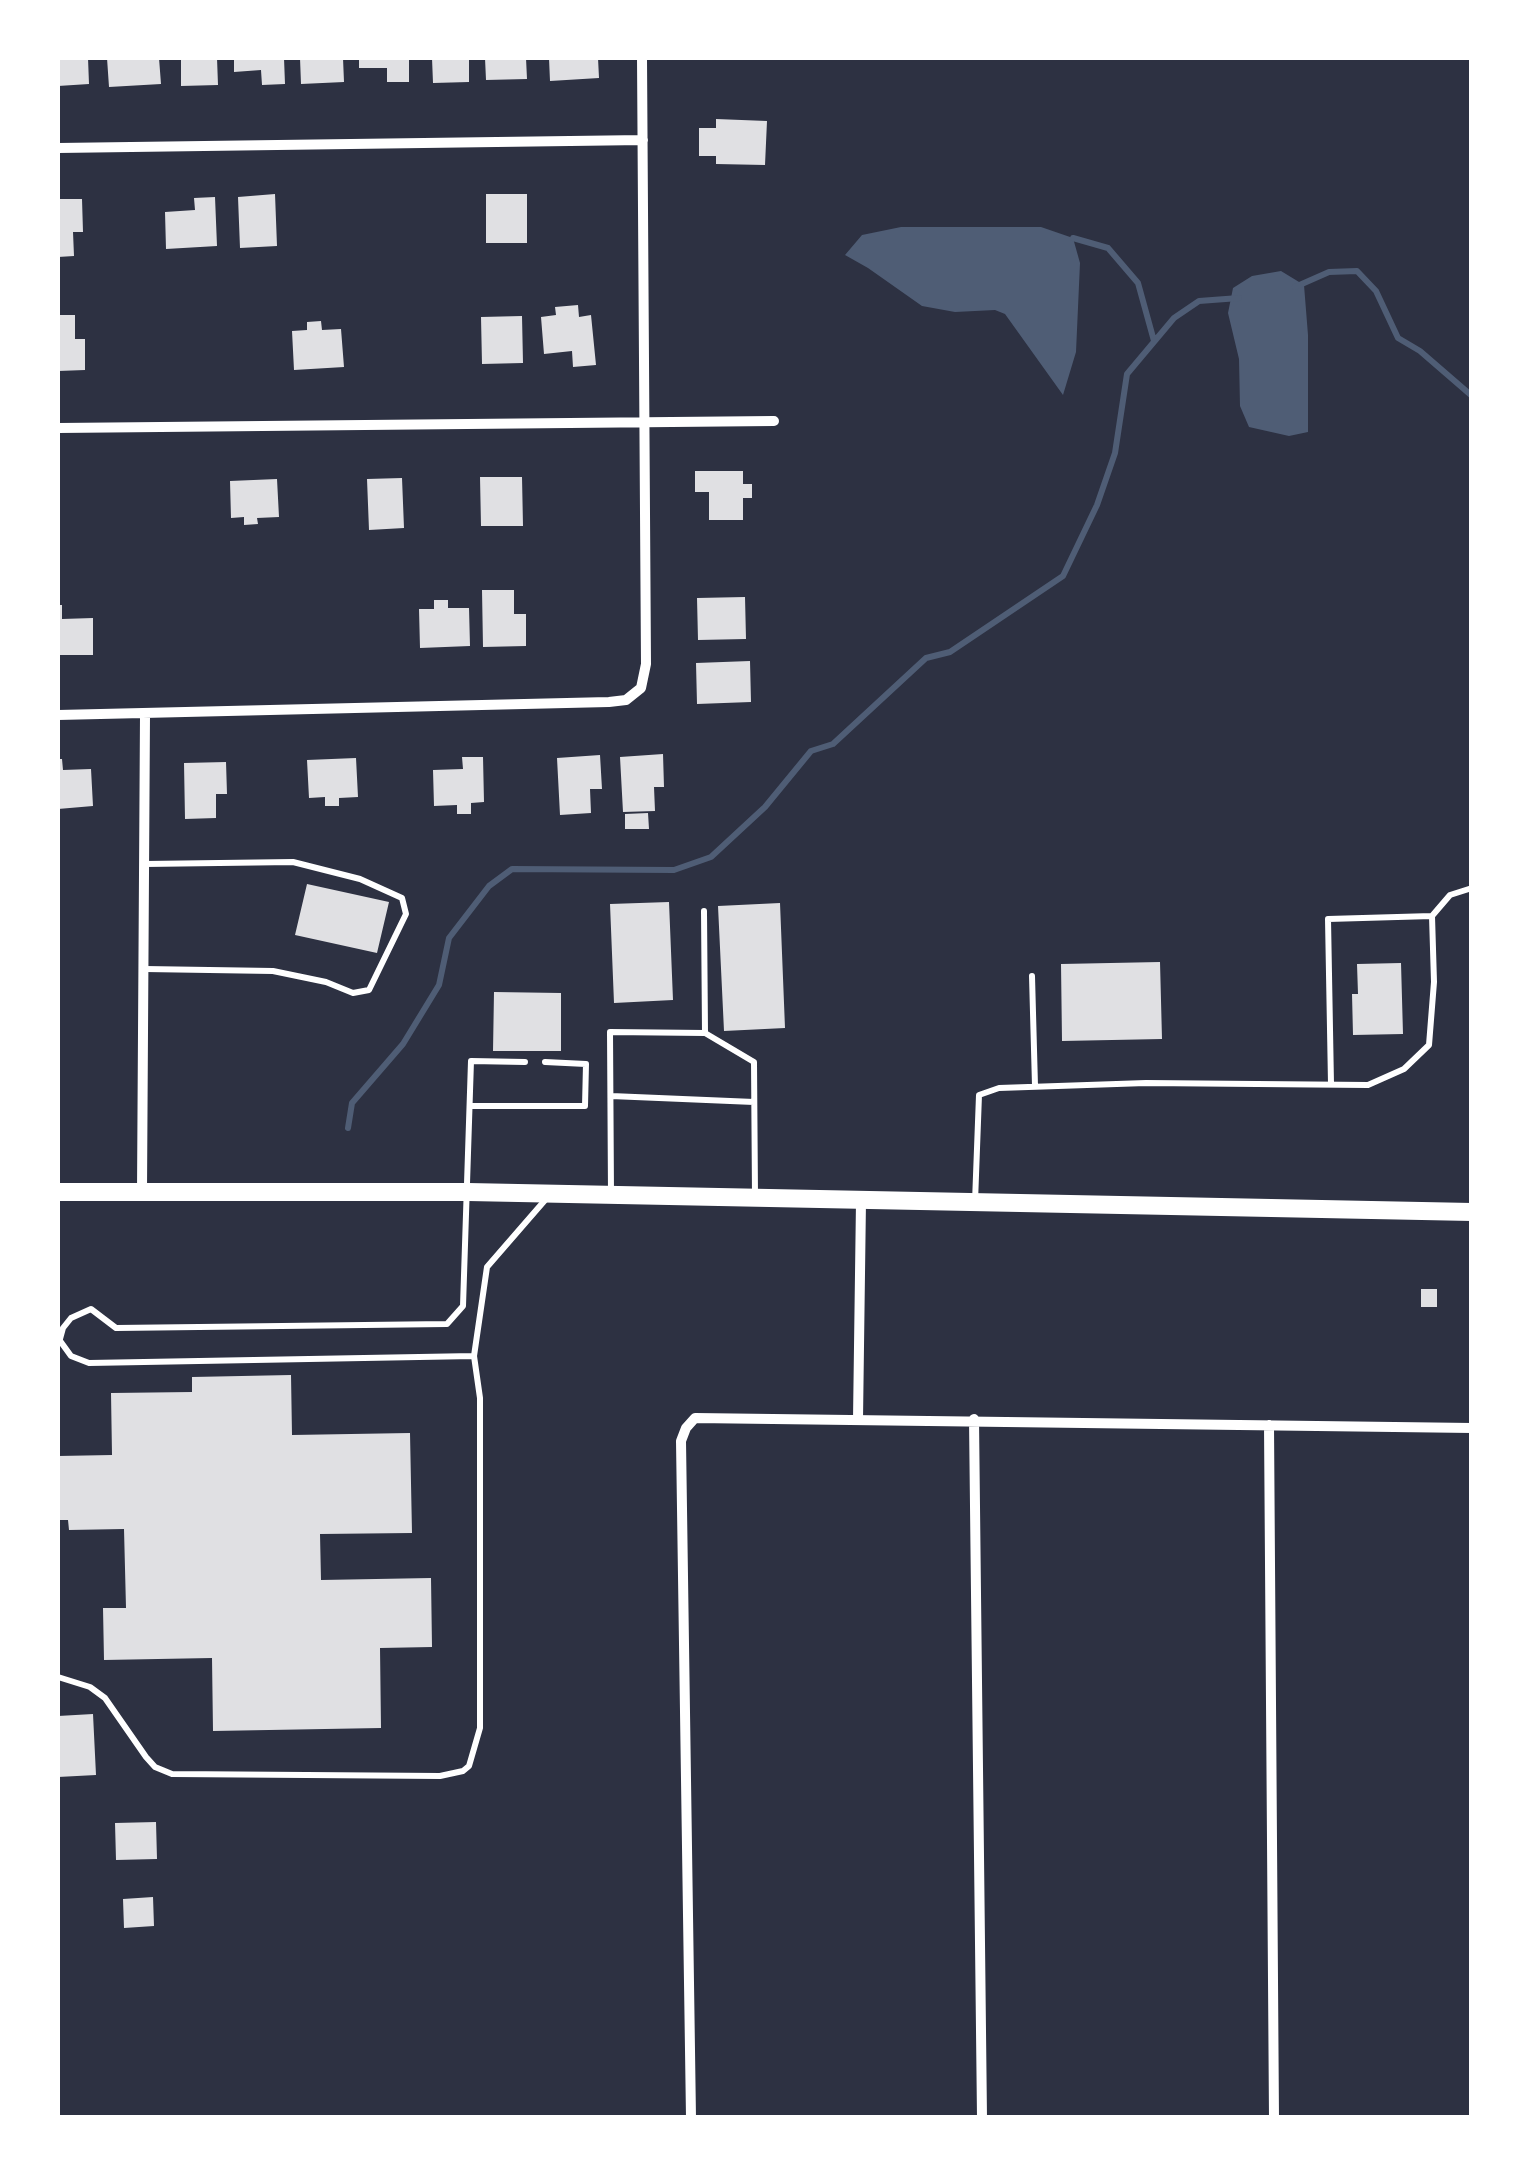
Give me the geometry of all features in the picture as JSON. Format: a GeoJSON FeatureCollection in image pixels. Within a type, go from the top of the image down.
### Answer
{"type":"FeatureCollection","features":[{"type":"Feature","properties":{"kind":"main road"},"geometry":{"type":"LineString","coordinates":[[58,1192],[755,1196],[1472,1212]]}},
{"type":"Feature","properties":{"kind":"street"},"geometry":{"type":"LineString","coordinates":[[58,715],[626,700],[641,688],[646,664],[642,58]]}},
{"type":"Feature","properties":{"kind":"street"},"geometry":{"type":"LineString","coordinates":[[58,148],[643,140]]}},
{"type":"Feature","properties":{"kind":"street"},"geometry":{"type":"LineString","coordinates":[[58,428],[774,422]]}},
{"type":"Feature","properties":{"kind":"street"},"geometry":{"type":"LineString","coordinates":[[142,1190],[145,715]]}},
{"type":"Feature","properties":{"kind":"street"},"geometry":{"type":"LineString","coordinates":[[858,1419],[861,1201]]}},
{"type":"Feature","properties":{"kind":"street"},"geometry":{"type":"LineString","coordinates":[[691,2118],[682,1441],[695,1418],[1472,1428]]}},
{"type":"Feature","properties":{"kind":"street"},"geometry":{"type":"LineString","coordinates":[[974,1419],[982,2118]]}},
{"type":"Feature","properties":{"kind":"street"},"geometry":{"type":"LineString","coordinates":[[1269,1425],[1274,2118]]}},
{"type":"Feature","properties":{"kind":"lane"},"geometry":{"type":"LineString","coordinates":[[143,969],[274,971],[326,982],[353,993],[369,990],[406,914],[402,898],[374,885],[294,862],[145,864]]}},
{"type":"Feature","properties":{"kind":"lane"},"geometry":{"type":"LineString","coordinates":[[975,1203],[979,1095],[999,1088],[1146,1083],[1368,1085],[1404,1069],[1429,1045],[1434,982],[1432,916],[1450,895],[1472,888]]}},
{"type":"Feature","properties":{"kind":"lane"},"geometry":{"type":"LineString","coordinates":[[704,911],[704,1033]]}},
{"type":"Feature","properties":{"kind":"lane"},"geometry":{"type":"LineString","coordinates":[[1331,1084],[1328,919],[1432,916]]}},
{"type":"Feature","properties":{"kind":"lane"},"geometry":{"type":"LineString","coordinates":[[1032,976],[1034,1086]]}},
{"type":"Feature","properties":{"kind":"lane"},"geometry":{"type":"LineString","coordinates":[[611,1195],[610,1032],[704,1033],[754,1062],[755,1196]]}},
{"type":"Feature","properties":{"kind":"lane"},"geometry":{"type":"LineString","coordinates":[[474,1356],[89,1364],[71,1356],[59,1338],[71,1318],[92,1309],[116,1328],[446,1324],[463,1306],[471,1062],[525,1062]]}},
{"type":"Feature","properties":{"kind":"lane"},"geometry":{"type":"LineString","coordinates":[[470,1106],[584,1106],[586,1064],[544,1062]]}},
{"type":"Feature","properties":{"kind":"lane"},"geometry":{"type":"LineString","coordinates":[[610,1096],[754,1102]]}},
{"type":"Feature","properties":{"kind":"lane"},"geometry":{"type":"LineString","coordinates":[[58,1677],[90,1686],[105,1698],[146,1757],[172,1774],[440,1776],[469,1766],[480,1728],[480,1398],[474,1356],[487,1267],[550,1194]]}},
{"type":"Feature","properties":{"kind":"water"},"geometry":{"type":"Polygon","coordinates":[[[901,227],[1041,227],[1073,238],[1080,263],[1076,352],[1063,395],[1005,314],[995,310],[955,312],[922,306],[845,255],[862,235],[901,227]]]}},
{"type":"Feature","properties":{"kind":"water"},"geometry":{"type":"Polygon","coordinates":[[[1281,271],[1304,285],[1308,335],[1308,432],[1289,436],[1249,427],[1240,406],[1239,359],[1228,313],[1233,288],[1252,276],[1281,271]]]}},
{"type":"Feature","properties":{"kind":"building"},"geometry":{"type":"Polygon","coordinates":[[[58,58],[88,58],[89,84],[58,86],[58,58]]]}},
{"type":"Feature","properties":{"kind":"building"},"geometry":{"type":"Polygon","coordinates":[[[107,58],[159,58],[161,84],[109,87],[107,58]]]}},
{"type":"Feature","properties":{"kind":"building"},"geometry":{"type":"Polygon","coordinates":[[[181,58],[217,58],[218,85],[181,86],[181,58]]]}},
{"type":"Feature","properties":{"kind":"building"},"geometry":{"type":"Polygon","coordinates":[[[234,58],[284,58],[285,84],[262,85],[261,70],[234,72],[234,58]]]}},
{"type":"Feature","properties":{"kind":"building"},"geometry":{"type":"Polygon","coordinates":[[[300,58],[343,58],[344,82],[301,84],[300,58]]]}},
{"type":"Feature","properties":{"kind":"building"},"geometry":{"type":"Polygon","coordinates":[[[359,58],[409,58],[409,82],[387,82],[387,68],[359,68],[359,58]]]}},
{"type":"Feature","properties":{"kind":"building"},"geometry":{"type":"Polygon","coordinates":[[[432,58],[469,58],[469,82],[433,83],[432,58]]]}},
{"type":"Feature","properties":{"kind":"building"},"geometry":{"type":"Polygon","coordinates":[[[485,58],[526,58],[527,79],[486,80],[485,58]]]}},
{"type":"Feature","properties":{"kind":"building"},"geometry":{"type":"Polygon","coordinates":[[[549,58],[598,58],[599,78],[550,81],[549,58]]]}},
{"type":"Feature","properties":{"kind":"building"},"geometry":{"type":"Polygon","coordinates":[[[716,119],[767,121],[765,165],[716,164],[716,156],[699,156],[699,128],[716,128],[716,119]]]}},
{"type":"Feature","properties":{"kind":"building"},"geometry":{"type":"Polygon","coordinates":[[[275,194],[277,246],[240,248],[238,197],[275,194]]]}},
{"type":"Feature","properties":{"kind":"building"},"geometry":{"type":"Polygon","coordinates":[[[486,194],[527,194],[527,243],[486,243],[486,194]]]}},
{"type":"Feature","properties":{"kind":"building"},"geometry":{"type":"Polygon","coordinates":[[[215,197],[217,246],[166,249],[165,212],[195,210],[194,198],[215,197]]]}},
{"type":"Feature","properties":{"kind":"building"},"geometry":{"type":"Polygon","coordinates":[[[58,199],[82,199],[83,232],[73,232],[74,256],[58,257],[58,199]]]}},
{"type":"Feature","properties":{"kind":"building"},"geometry":{"type":"Polygon","coordinates":[[[578,305],[579,317],[591,315],[596,365],[573,367],[572,351],[544,354],[541,317],[556,315],[555,307],[578,305]]]}},
{"type":"Feature","properties":{"kind":"building"},"geometry":{"type":"Polygon","coordinates":[[[58,315],[75,315],[75,339],[85,339],[85,370],[58,371],[58,315]]]}},
{"type":"Feature","properties":{"kind":"building"},"geometry":{"type":"Polygon","coordinates":[[[522,316],[523,363],[482,364],[481,317],[522,316]]]}},
{"type":"Feature","properties":{"kind":"building"},"geometry":{"type":"Polygon","coordinates":[[[321,321],[322,330],[341,329],[344,367],[294,370],[292,331],[307,330],[307,322],[321,321]]]}},
{"type":"Feature","properties":{"kind":"building"},"geometry":{"type":"Polygon","coordinates":[[[695,471],[743,471],[743,484],[752,484],[752,498],[743,498],[743,520],[709,520],[709,492],[695,492],[695,471]]]}},
{"type":"Feature","properties":{"kind":"building"},"geometry":{"type":"Polygon","coordinates":[[[480,477],[522,477],[523,526],[481,526],[480,477]]]}},
{"type":"Feature","properties":{"kind":"building"},"geometry":{"type":"Polygon","coordinates":[[[402,478],[404,528],[369,530],[367,479],[402,478]]]}},
{"type":"Feature","properties":{"kind":"building"},"geometry":{"type":"Polygon","coordinates":[[[277,479],[279,517],[257,518],[258,524],[244,525],[244,517],[231,518],[230,481],[277,479]]]}},
{"type":"Feature","properties":{"kind":"building"},"geometry":{"type":"Polygon","coordinates":[[[482,590],[514,590],[514,614],[526,614],[526,646],[483,647],[482,590]]]}},
{"type":"Feature","properties":{"kind":"building"},"geometry":{"type":"Polygon","coordinates":[[[745,597],[746,639],[698,640],[697,598],[745,597]]]}},
{"type":"Feature","properties":{"kind":"building"},"geometry":{"type":"Polygon","coordinates":[[[434,600],[448,600],[448,608],[469,608],[470,646],[420,648],[419,609],[434,609],[434,600]]]}},
{"type":"Feature","properties":{"kind":"building"},"geometry":{"type":"Polygon","coordinates":[[[58,605],[62,605],[62,619],[93,618],[93,655],[58,655],[58,605]]]}},
{"type":"Feature","properties":{"kind":"building"},"geometry":{"type":"Polygon","coordinates":[[[750,661],[751,702],[697,704],[696,663],[750,661]]]}},
{"type":"Feature","properties":{"kind":"building"},"geometry":{"type":"Polygon","coordinates":[[[663,754],[664,787],[654,787],[655,811],[623,812],[620,757],[663,754]]]}},
{"type":"Feature","properties":{"kind":"building"},"geometry":{"type":"Polygon","coordinates":[[[600,755],[602,789],[590,789],[591,813],[560,815],[557,758],[600,755]]]}},
{"type":"Feature","properties":{"kind":"building"},"geometry":{"type":"Polygon","coordinates":[[[462,757],[483,757],[484,802],[471,803],[471,814],[457,814],[457,805],[434,806],[433,770],[463,769],[462,757]]]}},
{"type":"Feature","properties":{"kind":"building"},"geometry":{"type":"Polygon","coordinates":[[[356,758],[358,797],[339,798],[339,806],[325,806],[325,797],[309,798],[307,760],[356,758]]]}},
{"type":"Feature","properties":{"kind":"building"},"geometry":{"type":"Polygon","coordinates":[[[58,759],[62,759],[63,770],[91,769],[93,806],[58,809],[58,759]]]}},
{"type":"Feature","properties":{"kind":"building"},"geometry":{"type":"Polygon","coordinates":[[[226,762],[227,794],[216,794],[216,818],[185,819],[184,763],[226,762]]]}},
{"type":"Feature","properties":{"kind":"building"},"geometry":{"type":"Polygon","coordinates":[[[648,813],[649,829],[625,829],[625,814],[648,813]]]}},
{"type":"Feature","properties":{"kind":"building"},"geometry":{"type":"Polygon","coordinates":[[[307,884],[389,902],[377,953],[295,935],[307,884]]]}},
{"type":"Feature","properties":{"kind":"building"},"geometry":{"type":"Polygon","coordinates":[[[669,902],[673,1000],[614,1003],[610,904],[669,902]]]}},
{"type":"Feature","properties":{"kind":"building"},"geometry":{"type":"Polygon","coordinates":[[[780,903],[785,1028],[724,1031],[718,906],[780,903]]]}},
{"type":"Feature","properties":{"kind":"building"},"geometry":{"type":"Polygon","coordinates":[[[1160,962],[1162,1039],[1062,1041],[1061,964],[1160,962]]]}},
{"type":"Feature","properties":{"kind":"building"},"geometry":{"type":"Polygon","coordinates":[[[1401,963],[1403,1034],[1353,1035],[1352,994],[1358,994],[1357,964],[1401,963]]]}},
{"type":"Feature","properties":{"kind":"building"},"geometry":{"type":"Polygon","coordinates":[[[494,992],[561,993],[561,1051],[493,1051],[494,992]]]}},
{"type":"Feature","properties":{"kind":"building"},"geometry":{"type":"Polygon","coordinates":[[[1421,1289],[1437,1289],[1437,1307],[1421,1307],[1421,1289]]]}},
{"type":"Feature","properties":{"kind":"building"},"geometry":{"type":"Polygon","coordinates":[[[291,1375],[292,1435],[410,1433],[412,1533],[320,1534],[321,1580],[431,1578],[432,1647],[380,1648],[381,1728],[213,1731],[212,1658],[104,1660],[103,1608],[126,1608],[124,1529],[69,1530],[68,1520],[58,1520],[58,1456],[112,1455],[111,1393],[192,1392],[192,1377],[291,1375]]]}},
{"type":"Feature","properties":{"kind":"building"},"geometry":{"type":"Polygon","coordinates":[[[93,1714],[96,1775],[58,1777],[58,1716],[93,1714]]]}},
{"type":"Feature","properties":{"kind":"building"},"geometry":{"type":"Polygon","coordinates":[[[156,1822],[157,1859],[116,1860],[115,1823],[156,1822]]]}},
{"type":"Feature","properties":{"kind":"building"},"geometry":{"type":"Polygon","coordinates":[[[153,1897],[154,1926],[124,1928],[123,1899],[153,1897]]]}},
{"type":"Feature","properties":{"kind":"waterway"},"geometry":{"type":"LineString","coordinates":[[1073,238],[1108,248],[1138,283],[1154,341]]}},
{"type":"Feature","properties":{"kind":"waterway"},"geometry":{"type":"LineString","coordinates":[[1295,287],[1329,272],[1357,271],[1376,291],[1398,338],[1420,351],[1472,396]]}},
{"type":"Feature","properties":{"kind":"waterway"},"geometry":{"type":"LineString","coordinates":[[348,1128],[352,1103],[403,1044],[439,985],[449,938],[489,886],[512,869],[674,870],[711,857],[765,807],[811,751],[833,744],[926,658],[950,652],[1063,576],[1097,505],[1115,453],[1127,374],[1174,318],[1199,301],[1239,298]]}}]}
